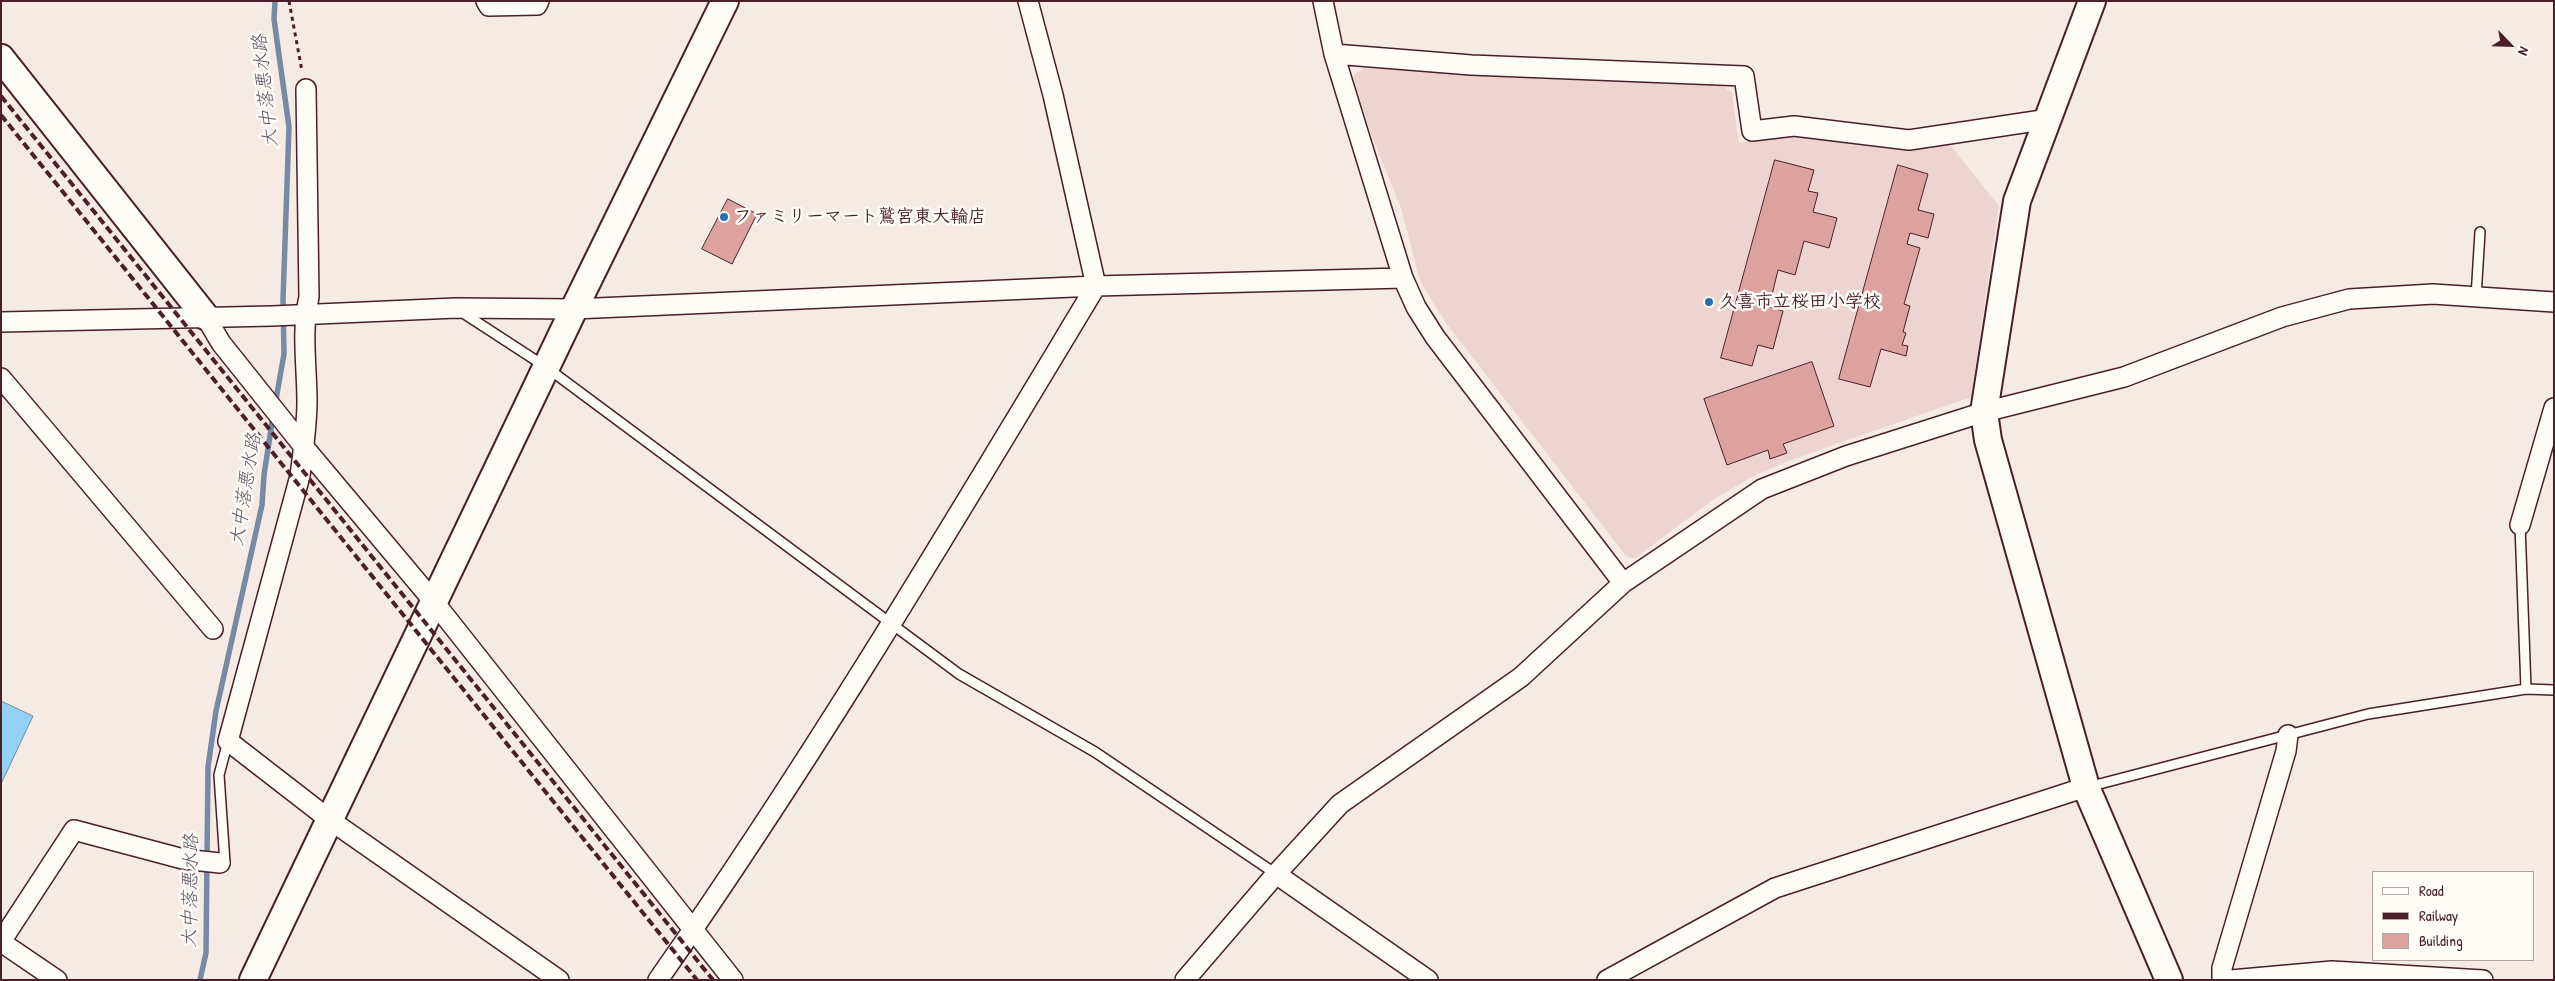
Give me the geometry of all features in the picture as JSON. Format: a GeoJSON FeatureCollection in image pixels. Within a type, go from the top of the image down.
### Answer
{"type":"FeatureCollection","features":[{"type":"Feature","properties":{"kind":"street"},"geometry":{"type":"LineString","coordinates":[[486,1],[488,6],[537,5],[539,1]]}},
{"type":"Feature","properties":{"kind":"street"},"geometry":{"type":"LineString","coordinates":[[253,980],[574,309],[725,1]]}},
{"type":"Feature","properties":{"kind":"street"},"geometry":{"type":"LineString","coordinates":[[658,980],[797,774],[893,623],[1096,286],[1053,95],[1028,1]]}},
{"type":"Feature","properties":{"kind":"street"},"geometry":{"type":"LineString","coordinates":[[1324,1],[1334,54],[1403,278],[1416,308],[1435,336],[1623,583]]}},
{"type":"Feature","properties":{"kind":"street"},"geometry":{"type":"LineString","coordinates":[[2092,1],[2017,201],[1984,412],[1988,440],[2086,787],[2169,980]]}},
{"type":"Feature","properties":{"kind":"street"},"geometry":{"type":"LineString","coordinates":[[1334,54],[1471,64],[1744,76],[1752,130],[1794,126],[1910,140],[2049,119]]}},
{"type":"Feature","properties":{"kind":"street"},"geometry":{"type":"LineString","coordinates":[[1,58],[205,316],[221,342],[300,442],[434,602],[733,980]]}},
{"type":"Feature","properties":{"kind":"street"},"geometry":{"type":"LineString","coordinates":[[306,89],[309,297],[300,314],[307,403],[300,442],[298,484],[228,742],[330,820],[559,980]]}},
{"type":"Feature","properties":{"kind":"street"},"geometry":{"type":"LineString","coordinates":[[1,322],[272,316],[456,308],[574,309],[1096,286],[1403,278]]}},
{"type":"Feature","properties":{"kind":"street"},"geometry":{"type":"LineString","coordinates":[[1185,980],[1276,874],[1340,804],[1521,677],[1623,583],[1762,489],[1846,456],[1984,412],[2124,377],[2282,317],[2348,299],[2434,294],[2554,302]]}},
{"type":"Feature","properties":{"kind":"street"},"geometry":{"type":"LineString","coordinates":[[1,378],[213,629]]}},
{"type":"Feature","properties":{"kind":"street"},"geometry":{"type":"LineString","coordinates":[[2520,525],[2554,408]]}},
{"type":"Feature","properties":{"kind":"street"},"geometry":{"type":"LineString","coordinates":[[2222,980],[2222,968],[2286,751],[2288,735]]}},
{"type":"Feature","properties":{"kind":"street"},"geometry":{"type":"LineString","coordinates":[[1606,980],[1775,888],[2086,787]]}},
{"type":"Feature","properties":{"kind":"street"},"geometry":{"type":"LineString","coordinates":[[57,980],[2,941],[74,830],[183,859],[220,863]]}},
{"type":"Feature","properties":{"kind":"street"},"geometry":{"type":"LineString","coordinates":[[1276,874],[1428,980]]}},
{"type":"Feature","properties":{"kind":"street"},"geometry":{"type":"LineString","coordinates":[[2231,980],[2332,971],[2483,980]]}},
{"type":"Feature","properties":{"kind":"lane"},"geometry":{"type":"LineString","coordinates":[[2476,297],[2480,232]]}},
{"type":"Feature","properties":{"kind":"lane"},"geometry":{"type":"LineString","coordinates":[[456,308],[546,368],[893,623],[959,674],[1095,752],[1276,874]]}},
{"type":"Feature","properties":{"kind":"lane"},"geometry":{"type":"LineString","coordinates":[[2520,525],[2526,689]]}},
{"type":"Feature","properties":{"kind":"lane"},"geometry":{"type":"LineString","coordinates":[[2086,787],[2368,714],[2526,689],[2554,690]]}},
{"type":"Feature","properties":{"kind":"lane"},"geometry":{"type":"LineString","coordinates":[[220,863],[225,863],[219,774],[228,742]]}},
{"type":"Feature","properties":{"kind":"path"},"geometry":{"type":"LineString","coordinates":[[289,1],[306,89]]}},
{"type":"Feature","properties":{"kind":"shaded area","name":"久喜市立桜田小学校"},"geometry":{"type":"Polygon","coordinates":[[[1364,68],[1722,85],[1732,93],[1739,143],[1787,134],[1947,141],[1999,206],[1971,397],[1788,461],[1752,477],[1714,499],[1634,559],[1626,556],[1446,323],[1420,281],[1401,208],[1371,134],[1353,76],[1364,68]]]}},
{"type":"Feature","properties":{"kind":"water"},"geometry":{"type":"Polygon","coordinates":[[[1,701],[33,716],[1,784],[1,701]]]}},
{"type":"Feature","properties":{"kind":"building"},"geometry":{"type":"Polygon","coordinates":[[[1775,160],[1814,170],[1808,191],[1818,193],[1813,212],[1837,218],[1829,248],[1804,241],[1795,275],[1778,270],[1769,307],[1783,311],[1773,349],[1758,345],[1752,366],[1721,358],[1775,160]]]}},
{"type":"Feature","properties":{"kind":"building"},"geometry":{"type":"Polygon","coordinates":[[[1898,165],[1928,174],[1918,210],[1934,214],[1928,238],[1910,233],[1907,244],[1920,248],[1904,304],[1910,306],[1903,332],[1906,333],[1902,345],[1908,346],[1906,356],[1881,349],[1870,387],[1839,379],[1898,165]]]}},
{"type":"Feature","properties":{"kind":"building"},"geometry":{"type":"Polygon","coordinates":[[[728,199],[757,214],[732,264],[702,249],[728,199]]]}},
{"type":"Feature","properties":{"kind":"building"},"geometry":{"type":"Polygon","coordinates":[[[1812,362],[1834,426],[1783,444],[1787,453],[1770,459],[1768,450],[1727,465],[1704,399],[1812,362]]]}},
{"type":"Feature","properties":{"kind":"waterway","name":"大中落悪水路"},"geometry":{"type":"LineString","coordinates":[[275,1],[274,19],[289,127],[283,300],[284,354],[275,405]]}},
{"type":"Feature","properties":{"kind":"waterway","name":"大中落悪水路"},"geometry":{"type":"LineString","coordinates":[[200,980],[206,953],[208,767],[216,711],[262,505],[264,475],[273,416]]}},
{"type":"Feature","properties":{"kind":"railway"},"geometry":{"type":"LineString","coordinates":[[1,96],[713,980]]}},
{"type":"Feature","properties":{"kind":"railway"},"geometry":{"type":"LineString","coordinates":[[1,115],[697,980]]}},
{"type":"Feature","properties":{"kind":"place","name":"ファミリーマート鷲宮東大輪店"},"geometry":{"type":"Point","coordinates":[724,217]}},
{"type":"Feature","properties":{"kind":"place","name":"久喜市立桜田小学校"},"geometry":{"type":"Point","coordinates":[1709,302]}}]}
